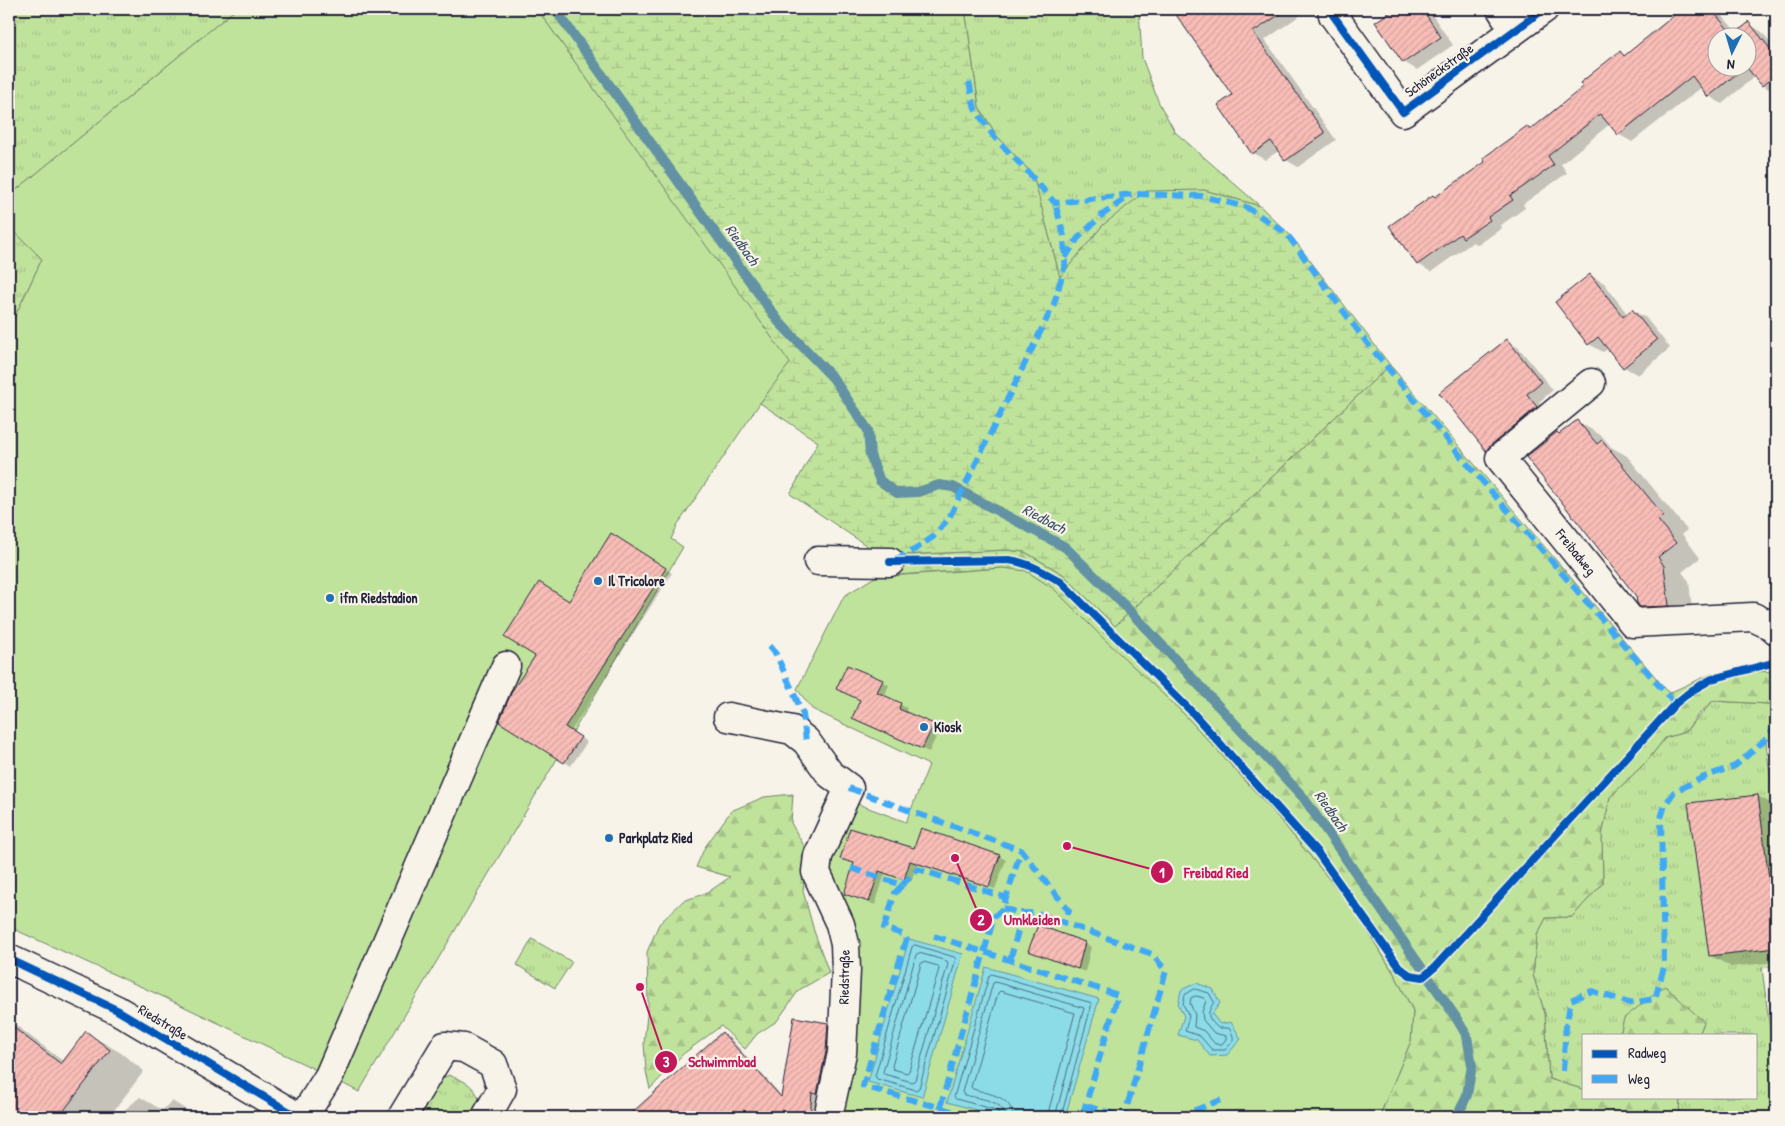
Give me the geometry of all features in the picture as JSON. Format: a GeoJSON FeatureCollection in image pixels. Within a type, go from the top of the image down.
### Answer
{"type":"FeatureCollection","features":[{"type":"Feature","properties":{"kind":"street","name":"Schöneckstraße"},"geometry":{"type":"LineString","coordinates":[[1332,9],[1333,15],[1403,112],[1508,19],[1544,9]]}},
{"type":"Feature","properties":{"kind":"street","name":"Freibadweg"},"geometry":{"type":"LineString","coordinates":[[1591,382],[1500,458],[1633,623],[1753,617],[1772,626],[1776,630]]}},
{"type":"Feature","properties":{"kind":"street"},"geometry":{"type":"LineString","coordinates":[[818,561],[890,562]]}},
{"type":"Feature","properties":{"kind":"street"},"geometry":{"type":"LineString","coordinates":[[303,1117],[329,1076],[506,666]]}},
{"type":"Feature","properties":{"kind":"street","name":"Riedstraße"},"geometry":{"type":"LineString","coordinates":[[728,716],[792,730],[806,741],[830,774],[849,788],[818,856],[816,872],[840,924],[845,944],[846,962],[842,1054],[828,1117]]}},
{"type":"Feature","properties":{"kind":"street","name":"Riedstraße"},"geometry":{"type":"LineString","coordinates":[[9,959],[117,1010],[298,1117]]}},
{"type":"Feature","properties":{"kind":"street"},"geometry":{"type":"LineString","coordinates":[[402,1117],[445,1046],[464,1048],[493,1064],[502,1089],[486,1117]]}},
{"type":"Feature","properties":{"kind":"green space"},"geometry":{"type":"Polygon","coordinates":[[[9,9],[236,9],[9,196],[9,9]]]}},
{"type":"Feature","properties":{"kind":"green space","name":"ifm Riedstadion"},"geometry":{"type":"Polygon","coordinates":[[[236,9],[537,9],[790,363],[760,403],[678,524],[671,539],[683,547],[359,1092],[166,998],[9,927],[9,329],[42,259],[9,226],[9,196],[236,9]]]}},
{"type":"Feature","properties":{"kind":"green space"},"geometry":{"type":"Polygon","coordinates":[[[537,9],[965,9],[979,107],[997,136],[1033,175],[1060,277],[1103,225],[1146,191],[1204,190],[1260,206],[1292,237],[1390,365],[1115,626],[1063,574],[1025,552],[1006,550],[882,556],[790,494],[818,442],[760,403],[789,363],[537,9]]]}},
{"type":"Feature","properties":{"kind":"green space"},"geometry":{"type":"Polygon","coordinates":[[[965,9],[1139,9],[1142,58],[1159,103],[1175,132],[1260,206],[1204,190],[1103,225],[1060,278],[1033,175],[997,136],[979,107],[965,9]]]}},
{"type":"Feature","properties":{"kind":"green space"},"geometry":{"type":"Polygon","coordinates":[[[9,226],[42,259],[9,329],[9,226]]]}},
{"type":"Feature","properties":{"kind":"green space"},"geometry":{"type":"Polygon","coordinates":[[[1390,365],[1669,693],[1711,674],[1776,671],[1776,710],[1769,704],[1713,701],[1699,714],[1685,732],[1665,738],[1647,761],[1610,797],[1602,835],[1603,883],[1572,917],[1546,918],[1537,935],[1533,975],[1545,1014],[1549,1079],[1582,1089],[1582,1098],[1680,1098],[1679,1114],[1683,1117],[1379,1117],[1411,1041],[1413,1011],[1396,977],[1353,908],[1272,810],[1054,589],[1003,568],[882,576],[882,556],[1006,550],[1025,552],[1063,574],[1115,626],[1390,365]]]}},
{"type":"Feature","properties":{"kind":"green space"},"geometry":{"type":"Polygon","coordinates":[[[1003,568],[1026,571],[1054,589],[1184,714],[1272,810],[1353,908],[1396,977],[1413,1011],[1411,1041],[1379,1117],[836,1117],[849,1050],[823,870],[850,801],[906,822],[929,765],[812,709],[797,689],[844,596],[875,577],[1003,568]]]}},
{"type":"Feature","properties":{"kind":"green space"},"geometry":{"type":"Polygon","coordinates":[[[1713,701],[1769,704],[1776,710],[1776,730],[1766,743],[1776,821],[1776,966],[1762,968],[1776,1077],[1776,1117],[1683,1117],[1679,1114],[1680,1098],[1758,1098],[1758,1034],[1699,1034],[1704,1022],[1624,1018],[1620,1034],[1582,1034],[1582,1089],[1549,1079],[1545,1014],[1533,975],[1537,935],[1546,918],[1572,917],[1603,883],[1602,835],[1610,797],[1647,761],[1665,738],[1685,732],[1713,701]]]}},
{"type":"Feature","properties":{"kind":"green space"},"geometry":{"type":"Polygon","coordinates":[[[793,794],[791,823],[807,851],[803,891],[814,931],[829,973],[799,990],[777,1021],[757,1034],[745,1049],[721,1026],[683,1054],[650,1089],[646,1071],[644,1043],[648,1006],[647,952],[659,924],[683,901],[707,893],[730,877],[696,867],[705,847],[731,811],[764,797],[793,794]]]}},
{"type":"Feature","properties":{"kind":"green space"},"geometry":{"type":"Polygon","coordinates":[[[532,939],[572,962],[555,988],[517,965],[532,939]]]}},
{"type":"Feature","properties":{"kind":"green space"},"geometry":{"type":"Polygon","coordinates":[[[1665,986],[1704,1022],[1699,1034],[1620,1034],[1624,1018],[1665,986]]]}},
{"type":"Feature","properties":{"kind":"green space"},"geometry":{"type":"Polygon","coordinates":[[[449,1075],[466,1083],[475,1091],[480,1104],[478,1117],[421,1117],[420,1112],[441,1079],[449,1075]]]}},
{"type":"Feature","properties":{"kind":"water"},"geometry":{"type":"Polygon","coordinates":[[[909,939],[963,954],[922,1097],[868,1082],[909,939]]]}},
{"type":"Feature","properties":{"kind":"water"},"geometry":{"type":"Polygon","coordinates":[[[986,967],[1099,999],[1065,1117],[1002,1117],[947,1102],[986,967]]]}},
{"type":"Feature","properties":{"kind":"water"},"geometry":{"type":"Polygon","coordinates":[[[1196,983],[1213,989],[1220,1003],[1212,1014],[1220,1024],[1231,1022],[1241,1039],[1227,1055],[1210,1056],[1197,1040],[1178,1035],[1184,1016],[1178,1005],[1181,990],[1196,983]]]}},
{"type":"Feature","properties":{"kind":"building"},"geometry":{"type":"Polygon","coordinates":[[[1172,9],[1288,9],[1253,32],[1325,133],[1285,161],[1271,141],[1252,154],[1218,105],[1232,95],[1172,9]]]}},
{"type":"Feature","properties":{"kind":"building"},"geometry":{"type":"Polygon","coordinates":[[[1395,9],[1422,9],[1441,37],[1403,63],[1375,22],[1395,9]]]}},
{"type":"Feature","properties":{"kind":"building"},"geometry":{"type":"Polygon","coordinates":[[[1682,9],[1711,9],[1727,28],[1708,28],[1708,78],[1732,78],[1708,97],[1692,76],[1618,135],[1600,114],[1548,156],[1554,165],[1510,196],[1513,200],[1488,217],[1490,220],[1463,238],[1460,234],[1417,265],[1389,226],[1485,162],[1483,158],[1527,126],[1530,130],[1583,87],[1580,83],[1620,51],[1624,56],[1682,9]]]}},
{"type":"Feature","properties":{"kind":"building"},"geometry":{"type":"Polygon","coordinates":[[[1748,21],[1754,28],[1742,28],[1748,23],[1748,21]]]}},
{"type":"Feature","properties":{"kind":"building"},"geometry":{"type":"Polygon","coordinates":[[[1758,34],[1776,56],[1776,74],[1762,86],[1755,78],[1758,78],[1758,34]]]}},
{"type":"Feature","properties":{"kind":"building"},"geometry":{"type":"Polygon","coordinates":[[[1590,274],[1623,317],[1632,309],[1657,340],[1623,368],[1598,337],[1588,345],[1555,302],[1590,274]]]}},
{"type":"Feature","properties":{"kind":"building"},"geometry":{"type":"Polygon","coordinates":[[[1507,339],[1541,382],[1527,394],[1537,407],[1486,451],[1439,393],[1507,339]]]}},
{"type":"Feature","properties":{"kind":"building"},"geometry":{"type":"Polygon","coordinates":[[[1577,420],[1597,444],[1602,440],[1663,515],[1658,520],[1676,543],[1658,557],[1664,566],[1669,606],[1640,607],[1636,596],[1526,457],[1557,432],[1559,434],[1577,420]]]}},
{"type":"Feature","properties":{"kind":"building"},"geometry":{"type":"Polygon","coordinates":[[[611,533],[666,568],[565,727],[581,737],[564,763],[499,722],[512,691],[535,656],[504,637],[539,582],[569,601],[611,533]]]}},
{"type":"Feature","properties":{"kind":"building"},"geometry":{"type":"Polygon","coordinates":[[[847,665],[883,680],[877,692],[901,703],[899,709],[934,724],[922,749],[852,718],[860,700],[836,689],[847,665]]]}},
{"type":"Feature","properties":{"kind":"building"},"geometry":{"type":"Polygon","coordinates":[[[1758,795],[1776,932],[1776,948],[1709,956],[1688,803],[1758,795]]]}},
{"type":"Feature","properties":{"kind":"building"},"geometry":{"type":"Polygon","coordinates":[[[850,828],[914,848],[921,828],[1000,855],[989,887],[910,861],[904,880],[879,871],[869,902],[844,894],[854,863],[840,859],[850,828]]]}},
{"type":"Feature","properties":{"kind":"building"},"geometry":{"type":"Polygon","coordinates":[[[1038,925],[1085,942],[1078,969],[1028,951],[1038,925]]]}},
{"type":"Feature","properties":{"kind":"building"},"geometry":{"type":"Polygon","coordinates":[[[794,1017],[828,1023],[826,1051],[817,1094],[812,1093],[810,1117],[627,1117],[722,1032],[781,1097],[794,1017]]]}},
{"type":"Feature","properties":{"kind":"building"},"geometry":{"type":"Polygon","coordinates":[[[9,1024],[61,1064],[86,1031],[110,1050],[59,1117],[9,1117],[9,1024]]]}},
{"type":"Feature","properties":{"kind":"waterway","name":"Riedbach"},"geometry":{"type":"LineString","coordinates":[[555,9],[779,322],[833,378],[868,430],[870,455],[880,481],[897,493],[918,492],[939,485],[953,487],[1065,547],[1130,611],[1303,797],[1467,1036],[1472,1065],[1467,1095],[1457,1117]]}},
{"type":"Feature","properties":{"kind":"marked path"},"geometry":{"type":"LineString","coordinates":[[969,82],[975,109],[995,138],[1055,203],[1133,194],[1202,196],[1246,207],[1286,233],[1367,343],[1464,460],[1675,704]]}},
{"type":"Feature","properties":{"kind":"marked path"},"geometry":{"type":"LineString","coordinates":[[1065,258],[1078,238],[1102,215],[1131,195]]}},
{"type":"Feature","properties":{"kind":"marked path"},"geometry":{"type":"LineString","coordinates":[[894,560],[916,549],[933,537],[949,518],[1054,304],[1065,265],[1064,236],[1055,203]]}},
{"type":"Feature","properties":{"kind":"marked path"},"geometry":{"type":"LineString","coordinates":[[769,646],[776,654],[803,714],[806,741]]}},
{"type":"Feature","properties":{"kind":"marked path"},"geometry":{"type":"LineString","coordinates":[[1563,1071],[1566,1026],[1571,1000],[1592,991],[1629,1003],[1655,999],[1664,967],[1661,818],[1665,805],[1674,792],[1704,777],[1735,766],[1765,740],[1776,726]]}},
{"type":"Feature","properties":{"kind":"marked path"},"geometry":{"type":"LineString","coordinates":[[849,788],[1021,850],[1069,911],[1064,922]]}},
{"type":"Feature","properties":{"kind":"marked path"},"geometry":{"type":"LineString","coordinates":[[940,1108],[994,917],[1003,908],[1021,850]]}},
{"type":"Feature","properties":{"kind":"marked path"},"geometry":{"type":"LineString","coordinates":[[851,868],[902,885],[895,893],[884,928],[902,934],[906,939],[863,1086],[973,1117]]}},
{"type":"Feature","properties":{"kind":"marked path"},"geometry":{"type":"LineString","coordinates":[[902,885],[918,869],[1007,898]]}},
{"type":"Feature","properties":{"kind":"marked path"},"geometry":{"type":"LineString","coordinates":[[1003,908],[1020,913],[1037,913],[1152,954],[1166,971],[1124,1117]]}},
{"type":"Feature","properties":{"kind":"marked path"},"geometry":{"type":"LineString","coordinates":[[1010,960],[1018,931]]}},
{"type":"Feature","properties":{"kind":"marked path"},"geometry":{"type":"LineString","coordinates":[[934,936],[1118,995],[1082,1117]]}},
{"type":"Feature","properties":{"kind":"marked path"},"geometry":{"type":"LineString","coordinates":[[1177,1117],[1221,1100]]}},
{"type":"Feature","properties":{"kind":"marked path"},"geometry":{"type":"LineString","coordinates":[[1086,1106],[1124,1117]]}},
{"type":"Feature","properties":{"kind":"cycle path"},"geometry":{"type":"LineString","coordinates":[[1332,9],[1333,15],[1403,112],[1544,9]]}},
{"type":"Feature","properties":{"kind":"cycle path"},"geometry":{"type":"LineString","coordinates":[[890,562],[1009,560],[1042,571],[1061,582],[1192,712],[1317,852],[1400,968],[1410,975],[1423,977],[1435,967],[1675,704],[1691,691],[1712,679],[1776,662]]}},
{"type":"Feature","properties":{"kind":"cycle path"},"geometry":{"type":"LineString","coordinates":[[9,959],[117,1010],[298,1117]]}},
{"type":"Feature","properties":{"kind":"place","name":"Il Tricolore"},"geometry":{"type":"Point","coordinates":[598,581]}},
{"type":"Feature","properties":{"kind":"place","name":"ifm Riedstadion"},"geometry":{"type":"Point","coordinates":[330,598]}},
{"type":"Feature","properties":{"kind":"place","name":"Kiosk"},"geometry":{"type":"Point","coordinates":[924,727]}},
{"type":"Feature","properties":{"kind":"place","name":"Parkplatz Ried"},"geometry":{"type":"Point","coordinates":[609,838]}},
{"type":"Feature","properties":{"kind":"place","name":"Freibad Ried"},"geometry":{"type":"Point","coordinates":[1067,846]}},
{"type":"Feature","properties":{"kind":"place","name":"Umkleiden"},"geometry":{"type":"Point","coordinates":[955,858]}},
{"type":"Feature","properties":{"kind":"place","name":"Schwimmbad"},"geometry":{"type":"Point","coordinates":[640,987]}}]}
